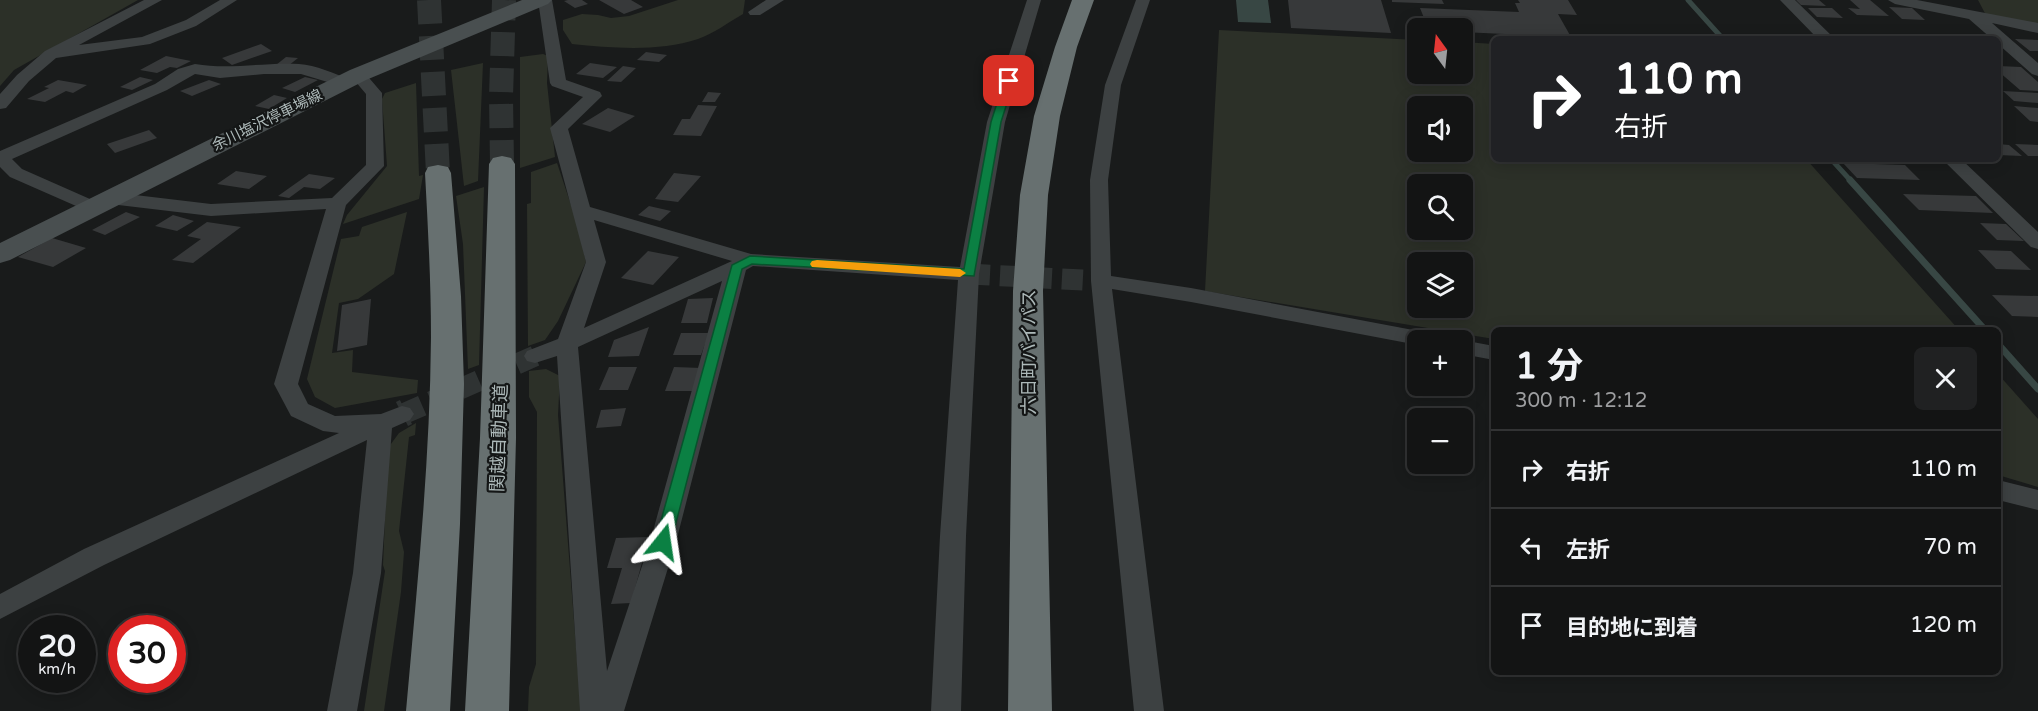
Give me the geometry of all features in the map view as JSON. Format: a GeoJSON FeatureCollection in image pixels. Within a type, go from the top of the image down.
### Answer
{"type":"FeatureCollection","features":[{"type":"Feature","properties":{"kind":"highway","name":"六日町バイパス"},"geometry":{"type":"LineString","coordinates":[[1030,711],[1029,291],[1034,195],[1047,116],[1066,47],[1083,0]]}},
{"type":"Feature","properties":{"kind":"highway","name":"関越自動車道"},"geometry":{"type":"LineString","coordinates":[[487,711],[500,410],[502,164]]}},
{"type":"Feature","properties":{"kind":"highway"},"geometry":{"type":"LineString","coordinates":[[428,711],[439,565],[447,336],[438,173]]}},
{"type":"Feature","properties":{"kind":"main road","name":"余川塩沢停車場線"},"geometry":{"type":"LineString","coordinates":[[0,254],[351,78],[543,0]]}},
{"type":"Feature","properties":{"kind":"street"},"geometry":{"type":"LineString","coordinates":[[0,104],[23,78],[51,54],[155,0]]}},
{"type":"Feature","properties":{"kind":"street"},"geometry":{"type":"LineString","coordinates":[[51,54],[145,41],[191,23],[230,0]]}},
{"type":"Feature","properties":{"kind":"street"},"geometry":{"type":"LineString","coordinates":[[543,0],[558,83],[594,96],[559,128],[596,262],[567,344],[596,711]]}},
{"type":"Feature","properties":{"kind":"street"},"geometry":{"type":"LineString","coordinates":[[755,12],[777,0]]}},
{"type":"Feature","properties":{"kind":"street"},"geometry":{"type":"LineString","coordinates":[[946,711],[953,536],[969,274],[996,122],[1035,0]]}},
{"type":"Feature","properties":{"kind":"street"},"geometry":{"type":"LineString","coordinates":[[1143,0],[1113,85],[1100,180],[1101,281],[1149,711]]}},
{"type":"Feature","properties":{"kind":"street"},"geometry":{"type":"LineString","coordinates":[[1787,0],[1824,36]]}},
{"type":"Feature","properties":{"kind":"street"},"geometry":{"type":"LineString","coordinates":[[1894,0],[2038,28]]}},
{"type":"Feature","properties":{"kind":"street"},"geometry":{"type":"LineString","coordinates":[[1971,14],[1997,36]]}},
{"type":"Feature","properties":{"kind":"street"},"geometry":{"type":"LineString","coordinates":[[2001,40],[2038,71]]}},
{"type":"Feature","properties":{"kind":"street"},"geometry":{"type":"LineString","coordinates":[[337,203],[211,210],[101,202],[16,173],[1,156],[161,87],[183,72],[195,69],[220,73],[264,69],[302,69],[351,78],[374,93],[375,165],[337,203],[286,384],[299,410],[332,425],[391,418]]}},
{"type":"Feature","properties":{"kind":"street"},"geometry":{"type":"LineString","coordinates":[[1954,162],[2038,243]]}},
{"type":"Feature","properties":{"kind":"street"},"geometry":{"type":"LineString","coordinates":[[583,211],[743,263],[969,274]]}},
{"type":"Feature","properties":{"kind":"street"},"geometry":{"type":"LineString","coordinates":[[535,356],[567,344],[743,263]]}},
{"type":"Feature","properties":{"kind":"street"},"geometry":{"type":"LineString","coordinates":[[609,711],[663,542],[743,263]]}},
{"type":"Feature","properties":{"kind":"street"},"geometry":{"type":"LineString","coordinates":[[1101,281],[1191,295],[1407,336]]}},
{"type":"Feature","properties":{"kind":"street"},"geometry":{"type":"LineString","coordinates":[[1473,349],[1491,352]]}},
{"type":"Feature","properties":{"kind":"street"},"geometry":{"type":"LineString","coordinates":[[0,607],[94,557],[391,418]]}},
{"type":"Feature","properties":{"kind":"street"},"geometry":{"type":"LineString","coordinates":[[342,711],[367,573],[391,418]]}},
{"type":"Feature","properties":{"kind":"street"},"geometry":{"type":"LineString","coordinates":[[2001,491],[2038,500]]}},
{"type":"Feature","properties":{"kind":"shaded area"},"geometry":{"type":"Polygon","coordinates":[[[0,0],[138,0],[14,70],[0,86],[0,0]]]}},
{"type":"Feature","properties":{"kind":"shaded area"},"geometry":{"type":"Polygon","coordinates":[[[678,0],[745,0],[743,14],[721,28],[698,39],[667,46],[619,48],[572,44],[563,30],[563,20],[582,14],[611,18],[629,16],[678,0]]]}},
{"type":"Feature","properties":{"kind":"shaded area"},"geometry":{"type":"Polygon","coordinates":[[[1236,0],[1268,0],[1271,23],[1238,22],[1236,0]]]}},
{"type":"Feature","properties":{"kind":"shaded area"},"geometry":{"type":"Polygon","coordinates":[[[1978,0],[2038,0],[2038,28],[1987,17],[1978,0]]]}},
{"type":"Feature","properties":{"kind":"shaded area"},"geometry":{"type":"Polygon","coordinates":[[[1219,30],[1407,39],[1407,84],[1473,84],[1473,43],[1491,44],[1491,162],[1809,162],[1956,327],[1491,327],[1491,339],[1473,336],[1473,330],[1440,330],[1205,291],[1219,30]]]}},
{"type":"Feature","properties":{"kind":"shaded area"},"geometry":{"type":"Polygon","coordinates":[[[543,54],[548,56],[547,83],[555,157],[520,168],[520,57],[543,54]]]}},
{"type":"Feature","properties":{"kind":"shaded area"},"geometry":{"type":"Polygon","coordinates":[[[483,63],[478,181],[464,186],[451,70],[483,63]]]}},
{"type":"Feature","properties":{"kind":"shaded area"},"geometry":{"type":"Polygon","coordinates":[[[416,83],[419,176],[423,175],[419,199],[343,224],[347,215],[387,166],[382,99],[385,93],[416,83]]]}},
{"type":"Feature","properties":{"kind":"shaded area"},"geometry":{"type":"Polygon","coordinates":[[[557,163],[579,229],[586,262],[558,321],[545,340],[528,346],[527,204],[531,203],[531,172],[557,163]]]}},
{"type":"Feature","properties":{"kind":"shaded area"},"geometry":{"type":"Polygon","coordinates":[[[484,187],[479,365],[468,369],[463,244],[456,196],[484,187]]]}},
{"type":"Feature","properties":{"kind":"shaded area"},"geometry":{"type":"Polygon","coordinates":[[[407,212],[394,274],[358,299],[339,303],[332,353],[353,350],[352,372],[418,380],[417,393],[335,408],[315,397],[307,379],[341,239],[359,236],[362,227],[407,212]]]}},
{"type":"Feature","properties":{"kind":"shaded area"},"geometry":{"type":"Polygon","coordinates":[[[546,369],[560,376],[558,415],[581,711],[528,711],[529,687],[536,664],[537,412],[529,397],[529,371],[546,369]]]}},
{"type":"Feature","properties":{"kind":"shaded area"},"geometry":{"type":"Polygon","coordinates":[[[2001,377],[2038,419],[2038,487],[2001,476],[2001,377]]]}},
{"type":"Feature","properties":{"kind":"shaded area"},"geometry":{"type":"Polygon","coordinates":[[[416,423],[415,435],[409,437],[399,531],[404,552],[401,592],[384,711],[364,711],[385,571],[383,565],[388,448],[399,433],[416,423]]]}},
{"type":"Feature","properties":{"kind":"building"},"geometry":{"type":"Polygon","coordinates":[[[582,0],[588,4],[575,8],[564,1],[582,0]]]}},
{"type":"Feature","properties":{"kind":"building"},"geometry":{"type":"Polygon","coordinates":[[[599,0],[631,0],[643,7],[624,14],[599,0]]]}},
{"type":"Feature","properties":{"kind":"building"},"geometry":{"type":"Polygon","coordinates":[[[1288,0],[1381,0],[1391,33],[1291,28],[1288,0]]]}},
{"type":"Feature","properties":{"kind":"building"},"geometry":{"type":"Polygon","coordinates":[[[1392,0],[1442,0],[1444,4],[1392,2],[1392,0]]]}},
{"type":"Feature","properties":{"kind":"building"},"geometry":{"type":"Polygon","coordinates":[[[1518,0],[1568,0],[1577,15],[1558,14],[1570,36],[1473,33],[1473,18],[1424,18],[1420,8],[1519,12],[1515,3],[1520,3],[1518,0]]]}},
{"type":"Feature","properties":{"kind":"building"},"geometry":{"type":"Polygon","coordinates":[[[1796,0],[1819,0],[1826,6],[1801,5],[1796,0]]]}},
{"type":"Feature","properties":{"kind":"building"},"geometry":{"type":"Polygon","coordinates":[[[1850,0],[1870,0],[1889,16],[1857,15],[1848,8],[1860,9],[1850,0]]]}},
{"type":"Feature","properties":{"kind":"building"},"geometry":{"type":"Polygon","coordinates":[[[1889,7],[1912,8],[1925,20],[1902,19],[1889,7]]]}},
{"type":"Feature","properties":{"kind":"building"},"geometry":{"type":"Polygon","coordinates":[[[1808,8],[1832,8],[1843,18],[1817,17],[1808,8]]]}},
{"type":"Feature","properties":{"kind":"building"},"geometry":{"type":"Polygon","coordinates":[[[1925,34],[1946,36],[1927,36],[1925,34]]]}},
{"type":"Feature","properties":{"kind":"building"},"geometry":{"type":"Polygon","coordinates":[[[2015,39],[2038,40],[2038,51],[2030,51],[2015,39]]]}},
{"type":"Feature","properties":{"kind":"building"},"geometry":{"type":"Polygon","coordinates":[[[261,44],[272,51],[232,65],[222,58],[261,44]]]}},
{"type":"Feature","properties":{"kind":"building"},"geometry":{"type":"Polygon","coordinates":[[[646,52],[667,55],[659,62],[637,60],[646,52]]]}},
{"type":"Feature","properties":{"kind":"building"},"geometry":{"type":"Polygon","coordinates":[[[166,56],[191,61],[177,68],[170,67],[157,73],[140,70],[166,56]]]}},
{"type":"Feature","properties":{"kind":"building"},"geometry":{"type":"Polygon","coordinates":[[[286,57],[298,58],[288,66],[276,65],[286,57]]]}},
{"type":"Feature","properties":{"kind":"building"},"geometry":{"type":"Polygon","coordinates":[[[590,63],[617,67],[603,78],[576,74],[590,63]]]}},
{"type":"Feature","properties":{"kind":"building"},"geometry":{"type":"Polygon","coordinates":[[[623,66],[636,68],[621,82],[607,81],[623,66]]]}},
{"type":"Feature","properties":{"kind":"building"},"geometry":{"type":"Polygon","coordinates":[[[2001,66],[2021,67],[2038,82],[2038,91],[2020,90],[2001,74],[2001,66]]]}},
{"type":"Feature","properties":{"kind":"building"},"geometry":{"type":"Polygon","coordinates":[[[140,77],[153,80],[132,90],[120,87],[140,77]]]}},
{"type":"Feature","properties":{"kind":"building"},"geometry":{"type":"Polygon","coordinates":[[[305,77],[318,80],[295,92],[282,88],[305,77]]]}},
{"type":"Feature","properties":{"kind":"building"},"geometry":{"type":"Polygon","coordinates":[[[58,80],[87,85],[73,93],[66,91],[45,102],[27,99],[49,88],[44,87],[58,80]]]}},
{"type":"Feature","properties":{"kind":"building"},"geometry":{"type":"Polygon","coordinates":[[[209,80],[221,84],[192,96],[180,91],[209,80]]]}},
{"type":"Feature","properties":{"kind":"building"},"geometry":{"type":"Polygon","coordinates":[[[2003,91],[2038,93],[2038,103],[2014,101],[2003,91]]]}},
{"type":"Feature","properties":{"kind":"building"},"geometry":{"type":"Polygon","coordinates":[[[708,92],[721,93],[715,102],[702,102],[708,92]]]}},
{"type":"Feature","properties":{"kind":"building"},"geometry":{"type":"Polygon","coordinates":[[[274,95],[287,98],[269,109],[255,106],[274,95]]]}},
{"type":"Feature","properties":{"kind":"building"},"geometry":{"type":"Polygon","coordinates":[[[698,105],[717,106],[701,136],[673,135],[682,119],[690,119],[698,105]]]}},
{"type":"Feature","properties":{"kind":"building"},"geometry":{"type":"Polygon","coordinates":[[[2014,106],[2038,108],[2038,122],[2030,121],[2014,106]]]}},
{"type":"Feature","properties":{"kind":"building"},"geometry":{"type":"Polygon","coordinates":[[[608,108],[635,116],[610,132],[582,124],[608,108]]]}},
{"type":"Feature","properties":{"kind":"building"},"geometry":{"type":"Polygon","coordinates":[[[149,130],[157,138],[115,153],[107,144],[149,130]]]}},
{"type":"Feature","properties":{"kind":"building"},"geometry":{"type":"Polygon","coordinates":[[[2001,144],[2009,145],[2022,156],[2001,155],[2001,144]]]}},
{"type":"Feature","properties":{"kind":"building"},"geometry":{"type":"Polygon","coordinates":[[[2015,144],[2038,145],[2038,156],[2028,156],[2015,144]]]}},
{"type":"Feature","properties":{"kind":"building"},"geometry":{"type":"Polygon","coordinates":[[[1843,163],[1905,165],[1920,180],[1857,178],[1843,163]]]}},
{"type":"Feature","properties":{"kind":"building"},"geometry":{"type":"Polygon","coordinates":[[[236,171],[267,176],[249,189],[217,184],[236,171]]]}},
{"type":"Feature","properties":{"kind":"building"},"geometry":{"type":"Polygon","coordinates":[[[674,173],[701,176],[678,202],[655,199],[674,173]]]}},
{"type":"Feature","properties":{"kind":"building"},"geometry":{"type":"Polygon","coordinates":[[[309,174],[335,178],[320,189],[304,187],[289,198],[278,196],[309,174]]]}},
{"type":"Feature","properties":{"kind":"building"},"geometry":{"type":"Polygon","coordinates":[[[1903,194],[1976,196],[1993,213],[1919,210],[1903,194]]]}},
{"type":"Feature","properties":{"kind":"building"},"geometry":{"type":"Polygon","coordinates":[[[649,206],[671,211],[660,221],[638,215],[649,206]]]}},
{"type":"Feature","properties":{"kind":"building"},"geometry":{"type":"Polygon","coordinates":[[[126,212],[140,217],[105,235],[92,230],[126,212]]]}},
{"type":"Feature","properties":{"kind":"building"},"geometry":{"type":"Polygon","coordinates":[[[173,215],[194,221],[177,231],[155,226],[173,215]]]}},
{"type":"Feature","properties":{"kind":"building"},"geometry":{"type":"Polygon","coordinates":[[[207,222],[241,227],[193,263],[172,260],[201,239],[187,236],[207,222]]]}},
{"type":"Feature","properties":{"kind":"building"},"geometry":{"type":"Polygon","coordinates":[[[1980,223],[2006,224],[2024,241],[1997,240],[1980,223]]]}},
{"type":"Feature","properties":{"kind":"building"},"geometry":{"type":"Polygon","coordinates":[[[52,238],[86,248],[53,267],[18,257],[52,238]]]}},
{"type":"Feature","properties":{"kind":"building"},"geometry":{"type":"Polygon","coordinates":[[[1978,250],[2011,251],[2031,270],[1996,269],[1978,250]]]}},
{"type":"Feature","properties":{"kind":"building"},"geometry":{"type":"Polygon","coordinates":[[[648,251],[679,257],[653,285],[621,278],[648,251]]]}},
{"type":"Feature","properties":{"kind":"building"},"geometry":{"type":"Polygon","coordinates":[[[1992,295],[2038,296],[2038,317],[2012,316],[1992,295]]]}},
{"type":"Feature","properties":{"kind":"building"},"geometry":{"type":"Polygon","coordinates":[[[713,298],[707,323],[681,323],[688,299],[713,298]]]}},
{"type":"Feature","properties":{"kind":"building"},"geometry":{"type":"Polygon","coordinates":[[[371,299],[367,345],[337,351],[342,305],[371,299]]]}},
{"type":"Feature","properties":{"kind":"building"},"geometry":{"type":"Polygon","coordinates":[[[649,327],[639,356],[608,357],[614,340],[649,327]]]}},
{"type":"Feature","properties":{"kind":"building"},"geometry":{"type":"Polygon","coordinates":[[[681,333],[709,333],[701,355],[673,355],[681,333]]]}},
{"type":"Feature","properties":{"kind":"building"},"geometry":{"type":"Polygon","coordinates":[[[609,367],[637,367],[628,390],[599,390],[609,367]]]}},
{"type":"Feature","properties":{"kind":"building"},"geometry":{"type":"Polygon","coordinates":[[[674,367],[702,368],[694,391],[665,391],[674,367]]]}},
{"type":"Feature","properties":{"kind":"building"},"geometry":{"type":"Polygon","coordinates":[[[626,408],[621,426],[596,428],[601,410],[626,408]]]}},
{"type":"Feature","properties":{"kind":"building"},"geometry":{"type":"Polygon","coordinates":[[[649,537],[631,603],[611,604],[622,568],[607,568],[616,538],[649,537]]]}},
{"type":"Feature","properties":{"kind":"waterway"},"geometry":{"type":"LineString","coordinates":[[1688,0],[1720,36]]}},
{"type":"Feature","properties":{"kind":"waterway"},"geometry":{"type":"LineString","coordinates":[[1834,162],[1851,181]]}},
{"type":"Feature","properties":{"kind":"waterway"},"geometry":{"type":"LineString","coordinates":[[1850,180],[1982,327]]}},
{"type":"Feature","properties":{"kind":"waterway"},"geometry":{"type":"LineString","coordinates":[[2001,347],[2038,389]]}},
{"type":"Feature","properties":{"kind":"tunnel"},"geometry":{"type":"LineString","coordinates":[[429,0],[438,173]]}},
{"type":"Feature","properties":{"kind":"tunnel"},"geometry":{"type":"LineString","coordinates":[[502,164],[501,97],[504,0]]}},
{"type":"Feature","properties":{"kind":"tunnel"},"geometry":{"type":"LineString","coordinates":[[969,274],[1101,281]]}},
{"type":"Feature","properties":{"kind":"tunnel"},"geometry":{"type":"LineString","coordinates":[[403,414],[535,356]]}},
{"type":"Feature","properties":{"kind":"tunnel"},"geometry":{"type":"LineString","coordinates":[[402,414],[406,412]]}},
{"type":"Feature","properties":{"kind":"slow traffic"},"geometry":{"type":"LineString","coordinates":[[817,264],[960,273]]}},
{"type":"Feature","properties":{"kind":"route"},"geometry":{"type":"LineString","coordinates":[[663,542],[736,267],[750,260],[969,274],[996,122],[1009,81]]}}]}
